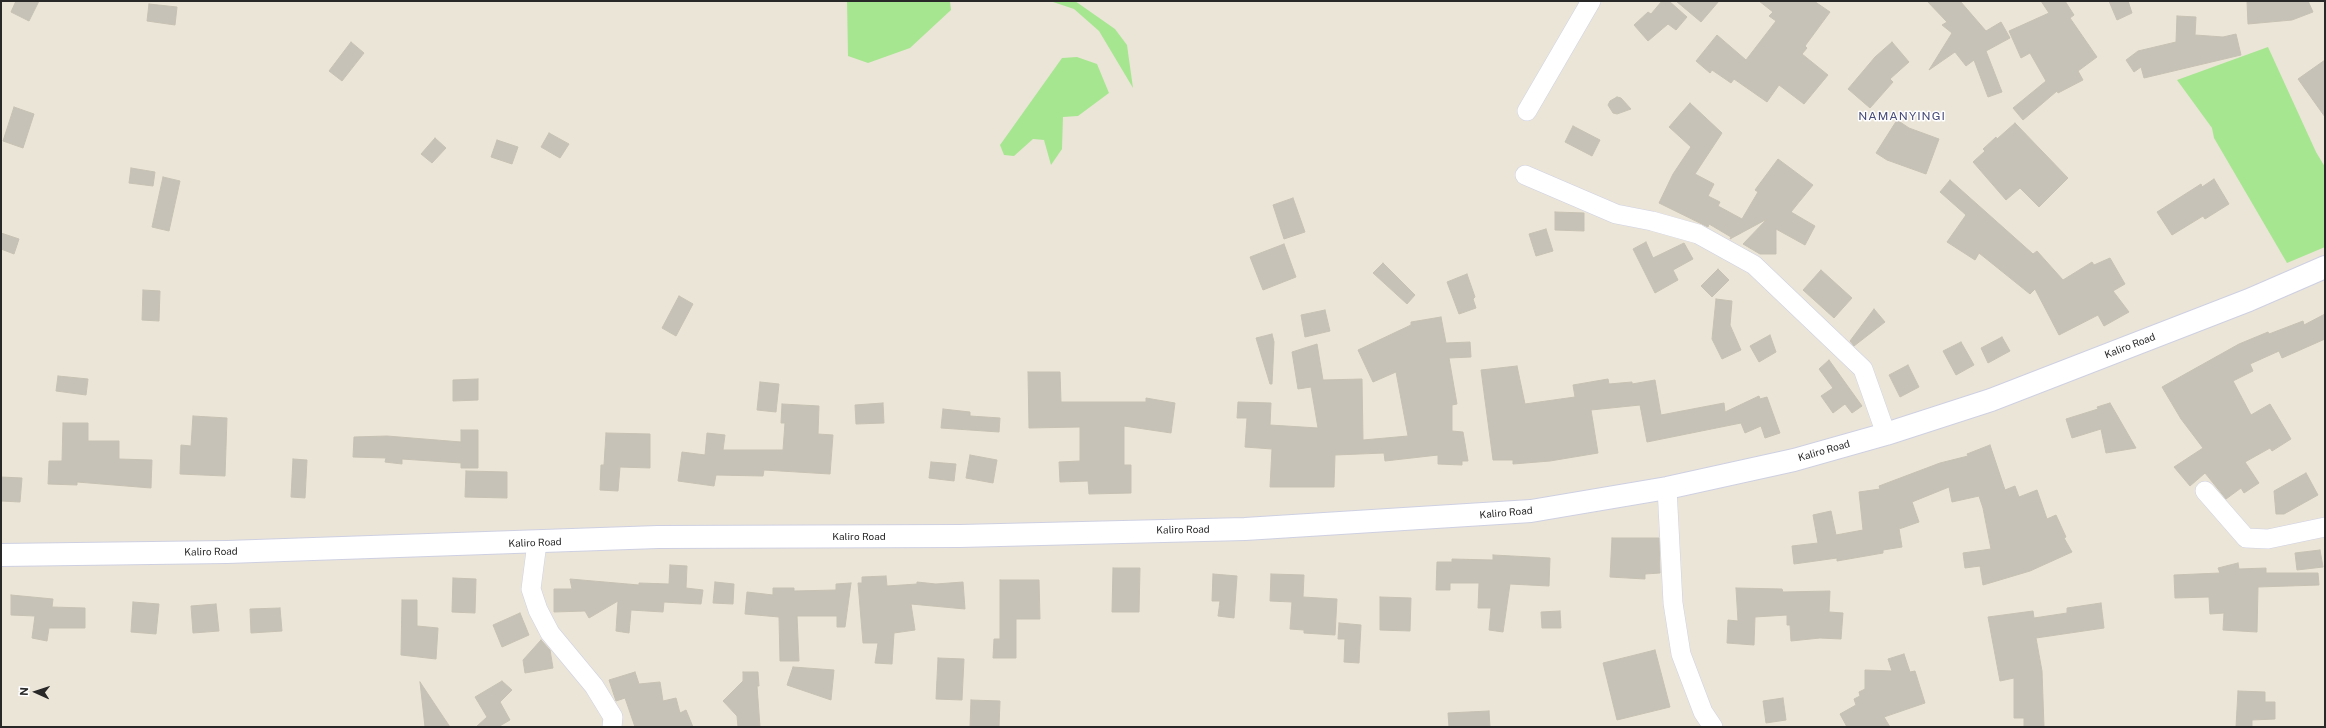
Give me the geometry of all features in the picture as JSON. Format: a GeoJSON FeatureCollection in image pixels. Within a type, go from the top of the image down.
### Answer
{"type":"FeatureCollection","features":[{"type":"Feature","properties":{"kind":"main road","name":"Kaliro Road"},"geometry":{"type":"LineString","coordinates":[[1,554],[227,552],[537,543],[658,537],[960,536],[1245,529],[1531,511],[1667,488],[1794,460],[1886,434],[1991,400],[2249,300],[2325,267]]}},
{"type":"Feature","properties":{"kind":"street"},"geometry":{"type":"LineString","coordinates":[[1527,111],[1591,1]]}},
{"type":"Feature","properties":{"kind":"street"},"geometry":{"type":"LineString","coordinates":[[1525,175],[1616,214],[1652,221],[1698,234],[1754,265],[1863,369],[1886,434]]}},
{"type":"Feature","properties":{"kind":"street"},"geometry":{"type":"LineString","coordinates":[[1667,488],[1673,603],[1681,654],[1702,712],[1713,727]]}},
{"type":"Feature","properties":{"kind":"street"},"geometry":{"type":"LineString","coordinates":[[2205,491],[2246,538],[2268,539],[2325,527]]}},
{"type":"Feature","properties":{"kind":"street"},"geometry":{"type":"LineString","coordinates":[[537,543],[531,589],[538,610],[550,633],[594,686],[613,717],[612,727]]}},
{"type":"Feature","properties":{"kind":"green space"},"geometry":{"type":"Polygon","coordinates":[[[847,1],[950,1],[951,10],[910,48],[868,63],[848,56],[847,1]]]}},
{"type":"Feature","properties":{"kind":"green space"},"geometry":{"type":"Polygon","coordinates":[[[1050,1],[1075,1],[1115,29],[1127,45],[1133,88],[1099,31],[1074,9],[1050,1]]]}},
{"type":"Feature","properties":{"kind":"green space"},"geometry":{"type":"Polygon","coordinates":[[[2268,47],[2316,152],[2325,167],[2325,247],[2287,263],[2214,138],[2212,128],[2177,80],[2268,47]]]}},
{"type":"Feature","properties":{"kind":"green space"},"geometry":{"type":"Polygon","coordinates":[[[1077,57],[1097,64],[1109,93],[1078,116],[1063,117],[1062,149],[1051,165],[1044,140],[1033,139],[1014,156],[1004,155],[1000,145],[1062,58],[1077,57]]]}},
{"type":"Feature","properties":{"kind":"building"},"geometry":{"type":"Polygon","coordinates":[[[16,1],[39,1],[29,21],[11,12],[16,1]]]}},
{"type":"Feature","properties":{"kind":"building"},"geometry":{"type":"Polygon","coordinates":[[[1662,1],[1669,1],[1687,17],[1676,30],[1668,24],[1648,41],[1634,25],[1648,12],[1651,14],[1662,1]]]}},
{"type":"Feature","properties":{"kind":"building"},"geometry":{"type":"Polygon","coordinates":[[[1676,1],[1719,1],[1701,22],[1676,1]]]}},
{"type":"Feature","properties":{"kind":"building"},"geometry":{"type":"Polygon","coordinates":[[[1759,1],[1814,1],[1830,12],[1805,46],[1807,48],[1802,54],[1828,75],[1804,104],[1779,85],[1767,102],[1734,79],[1731,83],[1712,70],[1710,73],[1696,61],[1717,35],[1746,60],[1776,21],[1769,16],[1773,12],[1759,1]]]}},
{"type":"Feature","properties":{"kind":"building"},"geometry":{"type":"Polygon","coordinates":[[[1927,1],[1960,1],[1986,31],[2001,22],[2010,38],[1986,51],[2002,92],[1988,97],[1974,60],[1966,66],[1955,52],[1929,70],[1952,33],[1942,25],[1947,22],[1927,1]]]}},
{"type":"Feature","properties":{"kind":"building"},"geometry":{"type":"Polygon","coordinates":[[[2041,1],[2065,1],[2074,15],[2070,18],[2097,57],[2078,71],[2083,80],[2058,93],[2057,91],[2023,120],[2013,108],[2046,81],[2030,53],[2021,58],[2009,31],[2049,13],[2041,1]]]}},
{"type":"Feature","properties":{"kind":"building"},"geometry":{"type":"Polygon","coordinates":[[[2109,1],[2128,1],[2132,13],[2117,20],[2109,1]]]}},
{"type":"Feature","properties":{"kind":"building"},"geometry":{"type":"Polygon","coordinates":[[[2247,1],[2308,1],[2313,12],[2292,20],[2248,24],[2247,1]]]}},
{"type":"Feature","properties":{"kind":"building"},"geometry":{"type":"Polygon","coordinates":[[[149,4],[177,7],[175,25],[147,21],[149,4]]]}},
{"type":"Feature","properties":{"kind":"building"},"geometry":{"type":"Polygon","coordinates":[[[2177,16],[2196,17],[2195,35],[2223,37],[2236,34],[2241,55],[2144,78],[2141,67],[2134,72],[2126,60],[2138,51],[2176,42],[2177,16]]]}},
{"type":"Feature","properties":{"kind":"building"},"geometry":{"type":"Polygon","coordinates":[[[351,42],[364,53],[342,81],[329,71],[351,42]]]}},
{"type":"Feature","properties":{"kind":"building"},"geometry":{"type":"Polygon","coordinates":[[[1892,42],[1909,62],[1890,79],[1893,82],[1870,108],[1848,89],[1875,57],[1892,42]]]}},
{"type":"Feature","properties":{"kind":"building"},"geometry":{"type":"Polygon","coordinates":[[[2325,60],[2325,117],[2298,79],[2325,60]]]}},
{"type":"Feature","properties":{"kind":"building"},"geometry":{"type":"Polygon","coordinates":[[[1617,97],[1621,98],[1631,109],[1617,114],[1613,113],[1608,105],[1610,101],[1617,97]]]}},
{"type":"Feature","properties":{"kind":"building"},"geometry":{"type":"Polygon","coordinates":[[[1690,103],[1722,133],[1695,174],[1714,184],[1708,196],[1720,202],[1718,206],[1742,219],[1758,192],[1755,190],[1778,159],[1813,185],[1791,212],[1815,226],[1805,245],[1776,229],[1776,254],[1760,254],[1743,244],[1767,219],[1730,239],[1731,237],[1709,224],[1708,227],[1659,203],[1673,174],[1691,147],[1669,127],[1690,103]]]}},
{"type":"Feature","properties":{"kind":"building"},"geometry":{"type":"Polygon","coordinates":[[[14,107],[34,114],[23,148],[3,141],[14,107]]]}},
{"type":"Feature","properties":{"kind":"building"},"geometry":{"type":"Polygon","coordinates":[[[1897,120],[1909,128],[1939,139],[1926,174],[1887,160],[1876,153],[1897,120]]]}},
{"type":"Feature","properties":{"kind":"building"},"geometry":{"type":"Polygon","coordinates":[[[2015,123],[2068,178],[2039,207],[2020,188],[2006,200],[1973,162],[1985,151],[1983,149],[2015,123]]]}},
{"type":"Feature","properties":{"kind":"building"},"geometry":{"type":"Polygon","coordinates":[[[1573,126],[1600,140],[1592,156],[1565,142],[1573,126]]]}},
{"type":"Feature","properties":{"kind":"building"},"geometry":{"type":"Polygon","coordinates":[[[549,133],[569,144],[560,158],[541,147],[549,133]]]}},
{"type":"Feature","properties":{"kind":"building"},"geometry":{"type":"Polygon","coordinates":[[[435,138],[446,148],[432,163],[421,154],[435,138]]]}},
{"type":"Feature","properties":{"kind":"building"},"geometry":{"type":"Polygon","coordinates":[[[497,140],[518,147],[512,164],[491,157],[497,140]]]}},
{"type":"Feature","properties":{"kind":"building"},"geometry":{"type":"Polygon","coordinates":[[[131,168],[155,172],[153,186],[129,183],[131,168]]]}},
{"type":"Feature","properties":{"kind":"building"},"geometry":{"type":"Polygon","coordinates":[[[163,177],[180,181],[169,231],[152,227],[163,177]]]}},
{"type":"Feature","properties":{"kind":"building"},"geometry":{"type":"Polygon","coordinates":[[[2214,179],[2229,204],[2205,219],[2203,216],[2172,235],[2157,212],[2201,184],[2202,187],[2214,179]]]}},
{"type":"Feature","properties":{"kind":"building"},"geometry":{"type":"Polygon","coordinates":[[[1950,180],[2033,254],[2037,251],[2063,280],[2092,262],[2094,265],[2110,258],[2125,284],[2113,291],[2129,312],[2104,326],[2098,315],[2059,335],[2035,289],[2030,294],[1979,253],[1975,260],[1947,242],[1966,215],[1940,192],[1950,180]]]}},
{"type":"Feature","properties":{"kind":"building"},"geometry":{"type":"Polygon","coordinates":[[[1293,198],[1305,232],[1284,239],[1273,205],[1293,198]]]}},
{"type":"Feature","properties":{"kind":"building"},"geometry":{"type":"Polygon","coordinates":[[[1555,212],[1584,213],[1584,231],[1555,230],[1555,212]]]}},
{"type":"Feature","properties":{"kind":"building"},"geometry":{"type":"Polygon","coordinates":[[[1546,229],[1553,251],[1536,256],[1529,234],[1546,229]]]}},
{"type":"Feature","properties":{"kind":"building"},"geometry":{"type":"Polygon","coordinates":[[[1,233],[19,239],[14,254],[1,249],[1,233]]]}},
{"type":"Feature","properties":{"kind":"building"},"geometry":{"type":"Polygon","coordinates":[[[1646,242],[1653,258],[1684,243],[1693,259],[1673,270],[1678,280],[1655,293],[1633,249],[1646,242]]]}},
{"type":"Feature","properties":{"kind":"building"},"geometry":{"type":"Polygon","coordinates":[[[1284,244],[1296,277],[1263,290],[1250,257],[1284,244]]]}},
{"type":"Feature","properties":{"kind":"building"},"geometry":{"type":"Polygon","coordinates":[[[1383,263],[1415,295],[1407,304],[1373,273],[1383,263]]]}},
{"type":"Feature","properties":{"kind":"building"},"geometry":{"type":"Polygon","coordinates":[[[1718,269],[1729,280],[1712,297],[1701,286],[1718,269]]]}},
{"type":"Feature","properties":{"kind":"building"},"geometry":{"type":"Polygon","coordinates":[[[1821,270],[1852,298],[1834,318],[1803,290],[1821,270]]]}},
{"type":"Feature","properties":{"kind":"building"},"geometry":{"type":"Polygon","coordinates":[[[1467,274],[1475,297],[1473,299],[1476,308],[1459,314],[1447,282],[1467,274]]]}},
{"type":"Feature","properties":{"kind":"building"},"geometry":{"type":"Polygon","coordinates":[[[143,290],[160,291],[159,321],[142,320],[143,290]]]}},
{"type":"Feature","properties":{"kind":"building"},"geometry":{"type":"Polygon","coordinates":[[[679,296],[693,304],[676,336],[662,328],[679,296]]]}},
{"type":"Feature","properties":{"kind":"building"},"geometry":{"type":"Polygon","coordinates":[[[1716,299],[1732,301],[1730,325],[1741,350],[1722,359],[1712,339],[1716,299]]]}},
{"type":"Feature","properties":{"kind":"building"},"geometry":{"type":"Polygon","coordinates":[[[1874,309],[1885,322],[1854,346],[1850,341],[1874,309]]]}},
{"type":"Feature","properties":{"kind":"building"},"geometry":{"type":"Polygon","coordinates":[[[1325,310],[1330,331],[1305,337],[1301,315],[1325,310]]]}},
{"type":"Feature","properties":{"kind":"building"},"geometry":{"type":"Polygon","coordinates":[[[2325,314],[2325,339],[2282,358],[2279,351],[2250,364],[2253,371],[2233,381],[2251,415],[2270,404],[2291,439],[2272,451],[2270,448],[2245,462],[2259,483],[2244,493],[2241,488],[2226,499],[2205,473],[2190,486],[2174,467],[2203,448],[2181,419],[2162,387],[2239,344],[2268,332],[2269,334],[2303,321],[2304,325],[2325,314]]]}},
{"type":"Feature","properties":{"kind":"building"},"geometry":{"type":"Polygon","coordinates":[[[1441,317],[1446,343],[1470,342],[1471,357],[1449,358],[1457,404],[1452,405],[1452,431],[1463,432],[1468,461],[1462,461],[1462,465],[1438,464],[1438,455],[1385,461],[1384,453],[1335,455],[1334,487],[1270,487],[1272,449],[1245,447],[1247,418],[1237,418],[1238,402],[1271,403],[1270,425],[1318,428],[1311,387],[1298,389],[1292,352],[1317,344],[1323,380],[1362,379],[1363,440],[1408,436],[1396,372],[1373,382],[1358,350],[1411,325],[1411,322],[1441,317]]]}},
{"type":"Feature","properties":{"kind":"building"},"geometry":{"type":"Polygon","coordinates":[[[1272,334],[1274,342],[1272,384],[1270,384],[1256,338],[1272,334]]]}},
{"type":"Feature","properties":{"kind":"building"},"geometry":{"type":"Polygon","coordinates":[[[1770,335],[1776,352],[1759,362],[1750,346],[1770,335]]]}},
{"type":"Feature","properties":{"kind":"building"},"geometry":{"type":"Polygon","coordinates":[[[2002,337],[2010,351],[1988,363],[1981,348],[2002,337]]]}},
{"type":"Feature","properties":{"kind":"building"},"geometry":{"type":"Polygon","coordinates":[[[1961,342],[1974,365],[1956,375],[1943,351],[1961,342]]]}},
{"type":"Feature","properties":{"kind":"building"},"geometry":{"type":"Polygon","coordinates":[[[1829,360],[1862,406],[1852,413],[1845,404],[1833,413],[1821,396],[1833,388],[1819,369],[1829,360]]]}},
{"type":"Feature","properties":{"kind":"building"},"geometry":{"type":"Polygon","coordinates":[[[1908,365],[1919,387],[1900,397],[1889,375],[1908,365]]]}},
{"type":"Feature","properties":{"kind":"building"},"geometry":{"type":"Polygon","coordinates":[[[1517,366],[1525,404],[1575,397],[1573,385],[1608,379],[1609,384],[1632,382],[1632,384],[1655,380],[1661,415],[1724,403],[1725,412],[1759,396],[1760,399],[1767,397],[1780,433],[1765,438],[1761,426],[1745,433],[1741,423],[1647,442],[1640,405],[1591,410],[1598,453],[1550,461],[1513,464],[1513,460],[1493,460],[1481,370],[1517,366]]]}},
{"type":"Feature","properties":{"kind":"building"},"geometry":{"type":"Polygon","coordinates":[[[1028,372],[1060,372],[1061,402],[1146,402],[1146,398],[1175,403],[1171,433],[1124,426],[1124,465],[1131,465],[1131,493],[1089,494],[1088,481],[1060,482],[1059,462],[1080,461],[1080,427],[1029,428],[1028,372]]]}},
{"type":"Feature","properties":{"kind":"building"},"geometry":{"type":"Polygon","coordinates":[[[58,376],[88,379],[86,395],[56,391],[58,376]]]}},
{"type":"Feature","properties":{"kind":"building"},"geometry":{"type":"Polygon","coordinates":[[[478,379],[478,400],[453,401],[453,380],[478,379]]]}},
{"type":"Feature","properties":{"kind":"building"},"geometry":{"type":"Polygon","coordinates":[[[760,382],[779,384],[776,412],[757,410],[760,382]]]}},
{"type":"Feature","properties":{"kind":"building"},"geometry":{"type":"Polygon","coordinates":[[[883,403],[884,423],[856,424],[855,405],[883,403]]]}},
{"type":"Feature","properties":{"kind":"building"},"geometry":{"type":"Polygon","coordinates":[[[2110,403],[2136,448],[2106,453],[2101,429],[2072,438],[2066,419],[2098,409],[2097,407],[2110,403]]]}},
{"type":"Feature","properties":{"kind":"building"},"geometry":{"type":"Polygon","coordinates":[[[782,404],[819,406],[818,434],[833,435],[830,474],[764,470],[763,476],[716,475],[714,486],[678,481],[682,452],[705,455],[707,433],[725,435],[723,450],[783,450],[785,423],[781,423],[782,404]]]}},
{"type":"Feature","properties":{"kind":"building"},"geometry":{"type":"Polygon","coordinates":[[[943,409],[970,412],[970,416],[1000,418],[999,432],[941,428],[943,409]]]}},
{"type":"Feature","properties":{"kind":"building"},"geometry":{"type":"Polygon","coordinates":[[[193,416],[227,418],[225,476],[180,474],[181,445],[191,446],[193,416]]]}},
{"type":"Feature","properties":{"kind":"building"},"geometry":{"type":"Polygon","coordinates":[[[63,423],[88,423],[88,441],[119,441],[119,459],[152,460],[151,488],[77,482],[77,485],[48,484],[49,461],[62,461],[63,423]]]}},
{"type":"Feature","properties":{"kind":"building"},"geometry":{"type":"Polygon","coordinates":[[[461,430],[478,430],[478,468],[461,468],[461,463],[402,459],[402,464],[385,462],[386,458],[353,457],[354,437],[387,436],[461,442],[461,430]]]}},
{"type":"Feature","properties":{"kind":"building"},"geometry":{"type":"Polygon","coordinates":[[[606,433],[650,434],[650,468],[620,467],[618,491],[600,490],[601,465],[604,465],[606,433]]]}},
{"type":"Feature","properties":{"kind":"building"},"geometry":{"type":"Polygon","coordinates":[[[1990,445],[2005,490],[2015,486],[2019,497],[2037,490],[2047,519],[2056,515],[2066,537],[2064,538],[2072,552],[2030,571],[1983,585],[1980,566],[1965,568],[1963,553],[1991,549],[1983,508],[1979,496],[1952,502],[1949,487],[1912,502],[1919,522],[1899,529],[1902,547],[1883,550],[1883,553],[1837,561],[1837,558],[1794,564],[1792,546],[1818,543],[1813,515],[1831,511],[1836,535],[1863,530],[1859,492],[1880,489],[1879,486],[1940,463],[1968,456],[1967,454],[1990,445]]]}},
{"type":"Feature","properties":{"kind":"building"},"geometry":{"type":"Polygon","coordinates":[[[970,455],[997,460],[993,483],[966,478],[970,455]]]}},
{"type":"Feature","properties":{"kind":"building"},"geometry":{"type":"Polygon","coordinates":[[[293,459],[307,460],[305,498],[291,497],[293,459]]]}},
{"type":"Feature","properties":{"kind":"building"},"geometry":{"type":"Polygon","coordinates":[[[931,462],[956,464],[954,481],[929,478],[931,462]]]}},
{"type":"Feature","properties":{"kind":"building"},"geometry":{"type":"Polygon","coordinates":[[[466,471],[507,472],[507,498],[465,497],[466,471]]]}},
{"type":"Feature","properties":{"kind":"building"},"geometry":{"type":"Polygon","coordinates":[[[2306,473],[2318,495],[2284,514],[2276,514],[2274,491],[2306,473]]]}},
{"type":"Feature","properties":{"kind":"building"},"geometry":{"type":"Polygon","coordinates":[[[1,477],[22,478],[20,502],[1,501],[1,477]]]}},
{"type":"Feature","properties":{"kind":"building"},"geometry":{"type":"Polygon","coordinates":[[[1612,538],[1659,538],[1660,573],[1645,574],[1645,579],[1610,577],[1612,538]]]}},
{"type":"Feature","properties":{"kind":"building"},"geometry":{"type":"Polygon","coordinates":[[[2320,550],[2323,567],[2297,570],[2295,553],[2320,550]]]}},
{"type":"Feature","properties":{"kind":"building"},"geometry":{"type":"Polygon","coordinates":[[[1493,555],[1550,558],[1549,586],[1510,584],[1503,632],[1489,630],[1491,608],[1478,608],[1479,583],[1450,583],[1450,590],[1436,590],[1437,562],[1452,562],[1452,559],[1493,560],[1493,555]]]}},
{"type":"Feature","properties":{"kind":"building"},"geometry":{"type":"Polygon","coordinates":[[[2238,563],[2239,569],[2266,568],[2266,573],[2318,573],[2319,585],[2258,587],[2257,632],[2223,630],[2224,613],[2210,614],[2209,597],[2175,598],[2174,575],[2220,573],[2218,568],[2238,563]]]}},
{"type":"Feature","properties":{"kind":"building"},"geometry":{"type":"Polygon","coordinates":[[[670,565],[687,566],[686,588],[703,590],[701,604],[664,602],[663,612],[631,610],[629,633],[616,631],[618,601],[589,618],[585,611],[554,612],[554,589],[572,589],[570,579],[639,585],[639,583],[669,584],[670,565]]]}},
{"type":"Feature","properties":{"kind":"building"},"geometry":{"type":"Polygon","coordinates":[[[1113,568],[1140,568],[1139,612],[1112,612],[1113,568]]]}},
{"type":"Feature","properties":{"kind":"building"},"geometry":{"type":"Polygon","coordinates":[[[1213,574],[1237,576],[1234,618],[1218,616],[1220,601],[1212,601],[1213,574]]]}},
{"type":"Feature","properties":{"kind":"building"},"geometry":{"type":"Polygon","coordinates":[[[1271,574],[1304,575],[1303,597],[1337,599],[1335,635],[1304,633],[1304,630],[1290,629],[1292,602],[1270,601],[1271,574]]]}},
{"type":"Feature","properties":{"kind":"building"},"geometry":{"type":"Polygon","coordinates":[[[886,576],[887,586],[917,584],[917,582],[936,584],[963,582],[965,609],[911,604],[915,630],[894,633],[892,664],[875,663],[878,643],[863,643],[858,583],[862,583],[862,577],[886,576]]]}},
{"type":"Feature","properties":{"kind":"building"},"geometry":{"type":"Polygon","coordinates":[[[453,578],[476,579],[475,613],[452,612],[453,578]]]}},
{"type":"Feature","properties":{"kind":"building"},"geometry":{"type":"Polygon","coordinates":[[[1000,580],[1039,580],[1040,619],[1016,619],[1016,658],[993,658],[994,639],[1000,639],[1000,580]]]}},
{"type":"Feature","properties":{"kind":"building"},"geometry":{"type":"Polygon","coordinates":[[[715,582],[734,584],[733,604],[713,603],[715,582]]]}},
{"type":"Feature","properties":{"kind":"building"},"geometry":{"type":"Polygon","coordinates":[[[851,583],[845,627],[837,627],[837,616],[797,616],[799,661],[780,661],[779,617],[745,614],[747,592],[773,595],[773,588],[794,588],[794,591],[836,590],[836,584],[851,583]]]}},
{"type":"Feature","properties":{"kind":"building"},"geometry":{"type":"Polygon","coordinates":[[[1736,588],[1782,589],[1783,592],[1830,591],[1829,612],[1843,613],[1841,639],[1820,638],[1791,641],[1790,625],[1787,625],[1787,615],[1755,617],[1754,645],[1727,643],[1728,620],[1738,621],[1736,588]]]}},
{"type":"Feature","properties":{"kind":"building"},"geometry":{"type":"Polygon","coordinates":[[[11,595],[53,599],[52,607],[85,608],[85,628],[49,628],[47,641],[32,638],[35,616],[11,615],[11,595]]]}},
{"type":"Feature","properties":{"kind":"building"},"geometry":{"type":"Polygon","coordinates":[[[1380,597],[1411,598],[1410,631],[1380,630],[1380,597]]]}},
{"type":"Feature","properties":{"kind":"building"},"geometry":{"type":"Polygon","coordinates":[[[402,600],[417,600],[417,626],[438,628],[436,659],[401,655],[402,600]]]}},
{"type":"Feature","properties":{"kind":"building"},"geometry":{"type":"Polygon","coordinates":[[[133,602],[159,604],[156,634],[131,632],[133,602]]]}},
{"type":"Feature","properties":{"kind":"building"},"geometry":{"type":"Polygon","coordinates":[[[2101,603],[2104,628],[2036,638],[2042,671],[2044,727],[2024,727],[2024,718],[2014,718],[2014,678],[2000,681],[1988,617],[2033,611],[2034,618],[2067,613],[2067,608],[2101,603]]]}},
{"type":"Feature","properties":{"kind":"building"},"geometry":{"type":"Polygon","coordinates":[[[216,604],[219,631],[193,633],[191,606],[216,604]]]}},
{"type":"Feature","properties":{"kind":"building"},"geometry":{"type":"Polygon","coordinates":[[[280,608],[282,631],[251,633],[250,609],[280,608]]]}},
{"type":"Feature","properties":{"kind":"building"},"geometry":{"type":"Polygon","coordinates":[[[1560,611],[1561,628],[1542,628],[1541,612],[1560,611]]]}},
{"type":"Feature","properties":{"kind":"building"},"geometry":{"type":"Polygon","coordinates":[[[520,613],[529,635],[502,647],[493,625],[520,613]]]}},
{"type":"Feature","properties":{"kind":"building"},"geometry":{"type":"Polygon","coordinates":[[[1339,623],[1361,625],[1359,663],[1344,662],[1345,639],[1338,639],[1339,623]]]}},
{"type":"Feature","properties":{"kind":"building"},"geometry":{"type":"Polygon","coordinates":[[[541,640],[550,650],[553,668],[525,673],[523,660],[541,640]]]}},
{"type":"Feature","properties":{"kind":"building"},"geometry":{"type":"Polygon","coordinates":[[[1655,650],[1670,707],[1617,720],[1603,663],[1655,650]]]}},
{"type":"Feature","properties":{"kind":"building"},"geometry":{"type":"Polygon","coordinates":[[[1904,654],[1910,672],[1915,671],[1925,703],[1884,717],[1890,727],[1847,727],[1840,714],[1856,705],[1854,699],[1860,696],[1859,692],[1865,689],[1865,670],[1892,671],[1888,659],[1904,654]]]}},
{"type":"Feature","properties":{"kind":"building"},"geometry":{"type":"Polygon","coordinates":[[[938,658],[964,659],[962,700],[936,699],[938,658]]]}},
{"type":"Feature","properties":{"kind":"building"},"geometry":{"type":"Polygon","coordinates":[[[793,667],[834,670],[831,700],[787,685],[793,667]]]}},
{"type":"Feature","properties":{"kind":"building"},"geometry":{"type":"Polygon","coordinates":[[[635,672],[639,684],[660,682],[663,701],[676,698],[680,713],[686,710],[693,727],[635,727],[625,698],[616,701],[609,680],[635,672]]]}},
{"type":"Feature","properties":{"kind":"building"},"geometry":{"type":"Polygon","coordinates":[[[743,672],[758,672],[759,686],[757,686],[760,727],[738,727],[737,716],[723,701],[743,681],[743,672]]]}},
{"type":"Feature","properties":{"kind":"building"},"geometry":{"type":"Polygon","coordinates":[[[502,681],[512,690],[500,702],[510,720],[498,727],[476,727],[487,717],[475,697],[502,681]]]}},
{"type":"Feature","properties":{"kind":"building"},"geometry":{"type":"Polygon","coordinates":[[[420,682],[450,727],[425,727],[420,682]]]}},
{"type":"Feature","properties":{"kind":"building"},"geometry":{"type":"Polygon","coordinates":[[[2238,691],[2265,692],[2265,702],[2275,702],[2275,719],[2252,720],[2252,727],[2236,727],[2238,691]]]}},
{"type":"Feature","properties":{"kind":"building"},"geometry":{"type":"Polygon","coordinates":[[[1783,698],[1786,720],[1766,723],[1763,701],[1783,698]]]}},
{"type":"Feature","properties":{"kind":"building"},"geometry":{"type":"Polygon","coordinates":[[[971,700],[1000,701],[999,727],[970,727],[971,700]]]}},
{"type":"Feature","properties":{"kind":"building"},"geometry":{"type":"Polygon","coordinates":[[[1489,711],[1490,727],[1449,727],[1448,713],[1489,711]]]}},
{"type":"Feature","properties":{"kind":"district","name":"NAMANYINGI"},"geometry":{"type":"Point","coordinates":[1902,116]}}]}
